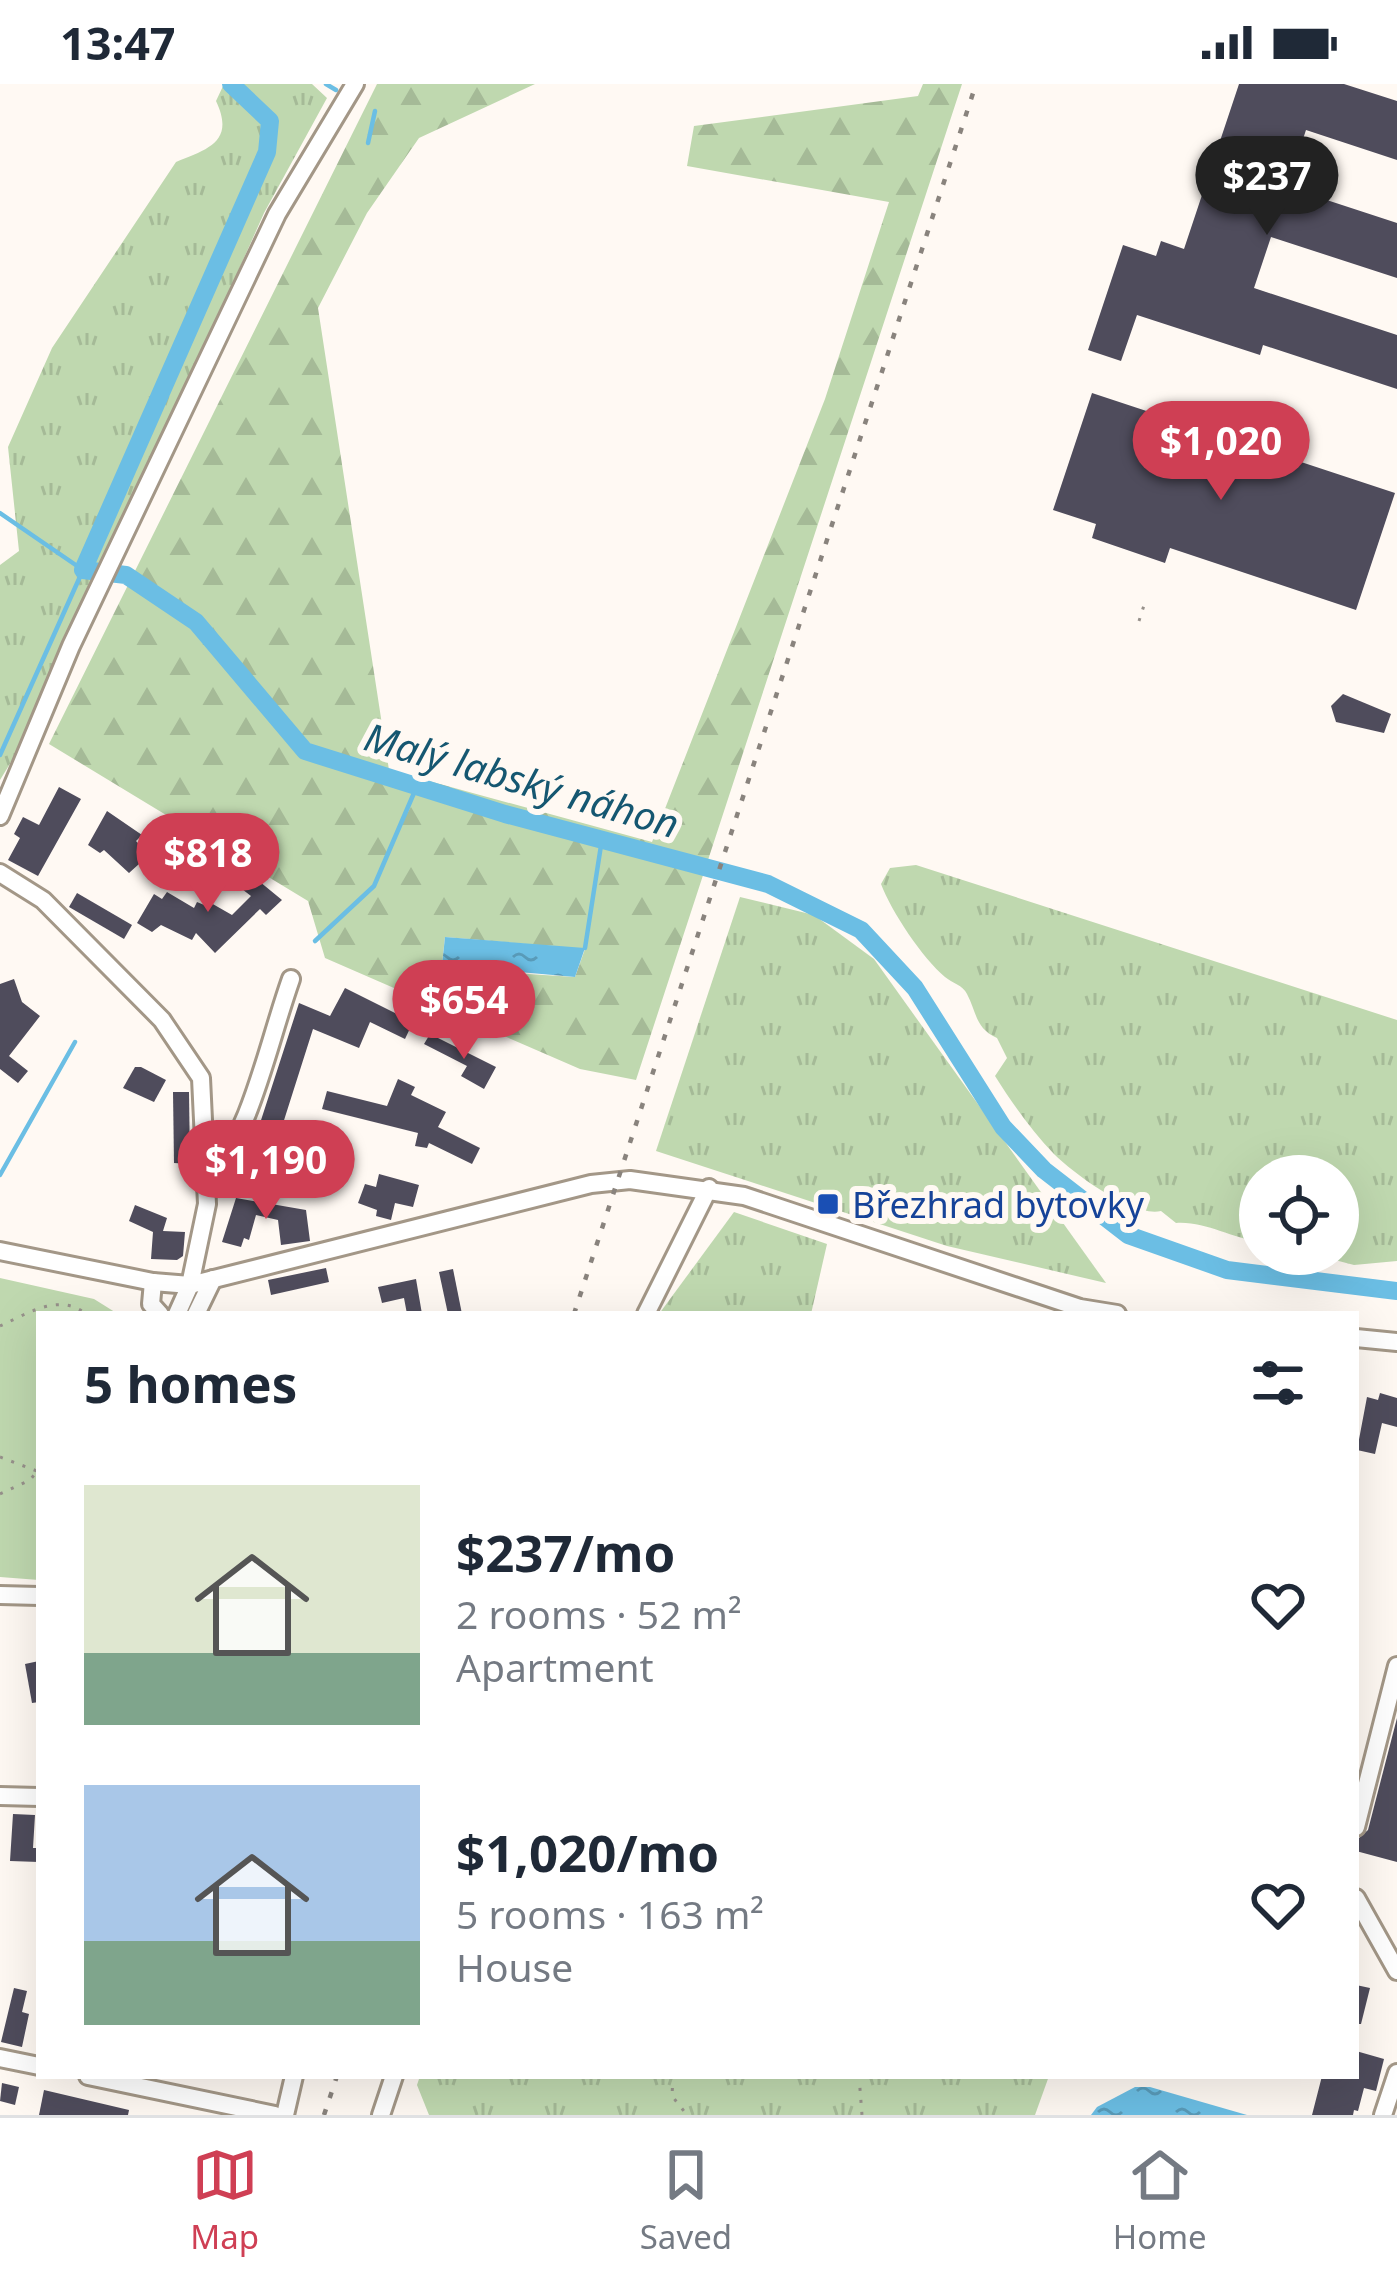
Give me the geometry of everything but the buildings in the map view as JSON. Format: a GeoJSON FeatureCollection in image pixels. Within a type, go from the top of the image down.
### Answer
{"type":"FeatureCollection","features":[{"type":"Feature","properties":{"kind":"street"},"geometry":{"type":"LineString","coordinates":[[0,816],[71,646],[278,214],[355,84]]}},
{"type":"Feature","properties":{"kind":"street"},"geometry":{"type":"LineString","coordinates":[[0,873],[43,900],[147,1005],[201,1078],[207,1204],[190,1285],[178,1311]]}},
{"type":"Feature","properties":{"kind":"street"},"geometry":{"type":"LineString","coordinates":[[206,1187],[230,1157],[292,979]]}},
{"type":"Feature","properties":{"kind":"street"},"geometry":{"type":"LineString","coordinates":[[0,1251],[190,1285],[591,1184],[630,1180],[745,1196],[1099,1311]]}},
{"type":"Feature","properties":{"kind":"street"},"geometry":{"type":"LineString","coordinates":[[648,1311],[709,1188]]}},
{"type":"Feature","properties":{"kind":"street"},"geometry":{"type":"LineString","coordinates":[[197,1311],[213,1279]]}},
{"type":"Feature","properties":{"kind":"street"},"geometry":{"type":"LineString","coordinates":[[153,1282],[151,1304],[157,1311]]}},
{"type":"Feature","properties":{"kind":"street"},"geometry":{"type":"LineString","coordinates":[[1359,1339],[1397,1342]]}},
{"type":"Feature","properties":{"kind":"street"},"geometry":{"type":"LineString","coordinates":[[0,1595],[36,1596]]}},
{"type":"Feature","properties":{"kind":"street"},"geometry":{"type":"LineString","coordinates":[[1359,1815],[1397,1666]]}},
{"type":"Feature","properties":{"kind":"street"},"geometry":{"type":"LineString","coordinates":[[0,1796],[36,1797]]}},
{"type":"Feature","properties":{"kind":"street"},"geometry":{"type":"LineString","coordinates":[[1359,1903],[1397,1971]]}},
{"type":"Feature","properties":{"kind":"street"},"geometry":{"type":"LineString","coordinates":[[0,2058],[36,2065]]}},
{"type":"Feature","properties":{"kind":"street"},"geometry":{"type":"LineString","coordinates":[[1383,2115],[1397,2074]]}},
{"type":"Feature","properties":{"kind":"street"},"geometry":{"type":"LineString","coordinates":[[102,2079],[275,2115]]}},
{"type":"Feature","properties":{"kind":"street"},"geometry":{"type":"LineString","coordinates":[[285,2115],[293,2079]]}},
{"type":"Feature","properties":{"kind":"street"},"geometry":{"type":"LineString","coordinates":[[381,2115],[393,2079]]}},
{"type":"Feature","properties":{"kind":"path"},"geometry":{"type":"LineString","coordinates":[[1139,621],[1146,599]]}},
{"type":"Feature","properties":{"kind":"path"},"geometry":{"type":"LineString","coordinates":[[0,1326],[49,1304],[74,1305],[82,1311]]}},
{"type":"Feature","properties":{"kind":"path"},"geometry":{"type":"LineString","coordinates":[[0,1457],[36,1469]]}},
{"type":"Feature","properties":{"kind":"path"},"geometry":{"type":"LineString","coordinates":[[0,1494],[36,1472]]}},
{"type":"Feature","properties":{"kind":"path"},"geometry":{"type":"LineString","coordinates":[[674,2079],[671,2096],[687,2115]]}},
{"type":"Feature","properties":{"kind":"path"},"geometry":{"type":"LineString","coordinates":[[859,2079],[862,2115]]}},
{"type":"Feature","properties":{"kind":"green space"},"geometry":{"type":"Polygon","coordinates":[[[224,84],[312,84],[327,98],[264,213],[43,710],[0,780],[0,565],[19,551],[8,447],[52,348],[176,162],[216,142],[222,126],[216,101],[224,84]]]}},
{"type":"Feature","properties":{"kind":"green space"},"geometry":{"type":"Polygon","coordinates":[[[377,84],[535,84],[419,138],[367,213],[318,308],[389,770],[652,842],[825,399],[889,202],[687,166],[694,126],[918,96],[923,84],[962,84],[636,1080],[580,1069],[325,958],[308,901],[49,744],[377,84]],[[445,937],[442,964],[464,970],[575,977],[585,949],[445,937]]]}},
{"type":"Feature","properties":{"kind":"green space"},"geometry":{"type":"Polygon","coordinates":[[[916,865],[1397,1020],[1397,1261],[1359,1265],[1359,1155],[1239,1155],[1239,1237],[1176,1223],[1161,1211],[1136,1208],[1090,1183],[1046,1145],[995,1076],[1007,1058],[997,1038],[980,1025],[965,991],[936,969],[900,921],[881,884],[890,868],[916,865]]]}},
{"type":"Feature","properties":{"kind":"green space"},"geometry":{"type":"Polygon","coordinates":[[[740,897],[814,915],[874,959],[1106,1283],[947,1246],[656,1151],[740,897]]]}},
{"type":"Feature","properties":{"kind":"green space"},"geometry":{"type":"Polygon","coordinates":[[[734,1212],[827,1244],[812,1311],[661,1311],[734,1212]]]}},
{"type":"Feature","properties":{"kind":"green space"},"geometry":{"type":"Polygon","coordinates":[[[0,1278],[94,1299],[113,1311],[36,1311],[36,1580],[0,1577],[0,1278]]]}},
{"type":"Feature","properties":{"kind":"green space"},"geometry":{"type":"Polygon","coordinates":[[[419,2079],[1048,2079],[1035,2115],[429,2115],[419,2079]]]}},
{"type":"Feature","properties":{"kind":"water"},"geometry":{"type":"Polygon","coordinates":[[[445,937],[585,948],[575,977],[442,965],[445,937]]]}},
{"type":"Feature","properties":{"kind":"water"},"geometry":{"type":"Polygon","coordinates":[[[1135,2087],[1150,2087],[1247,2115],[1091,2115],[1135,2087]]]}},
{"type":"Feature","properties":{"kind":"waterway","name":"Malý labský náhon"},"geometry":{"type":"LineString","coordinates":[[231,84],[270,121],[267,152],[83,570],[126,575],[196,622],[305,751],[505,814],[768,884],[861,930],[915,988],[1003,1127],[1044,1170],[1128,1235],[1227,1270],[1397,1291]]}},
{"type":"Feature","properties":{"kind":"waterway"},"geometry":{"type":"LineString","coordinates":[[326,84],[336,90]]}},
{"type":"Feature","properties":{"kind":"waterway"},"geometry":{"type":"LineString","coordinates":[[368,143],[375,111]]}},
{"type":"Feature","properties":{"kind":"waterway"},"geometry":{"type":"LineString","coordinates":[[0,513],[83,570],[0,755]]}},
{"type":"Feature","properties":{"kind":"waterway"},"geometry":{"type":"LineString","coordinates":[[315,941],[374,886],[417,786]]}},
{"type":"Feature","properties":{"kind":"waterway"},"geometry":{"type":"LineString","coordinates":[[585,948],[602,839]]}},
{"type":"Feature","properties":{"kind":"waterway"},"geometry":{"type":"LineString","coordinates":[[0,1175],[75,1042]]}},
{"type":"Feature","properties":{"kind":"railway"},"geometry":{"type":"LineString","coordinates":[[575,1311],[976,84]]}},
{"type":"Feature","properties":{"kind":"railway"},"geometry":{"type":"LineString","coordinates":[[324,2115],[336,2079]]}},
{"type":"Feature","properties":{"kind":"place","name":"Březhrad bytovky"},"geometry":{"type":"Point","coordinates":[828,1204]}}]}
